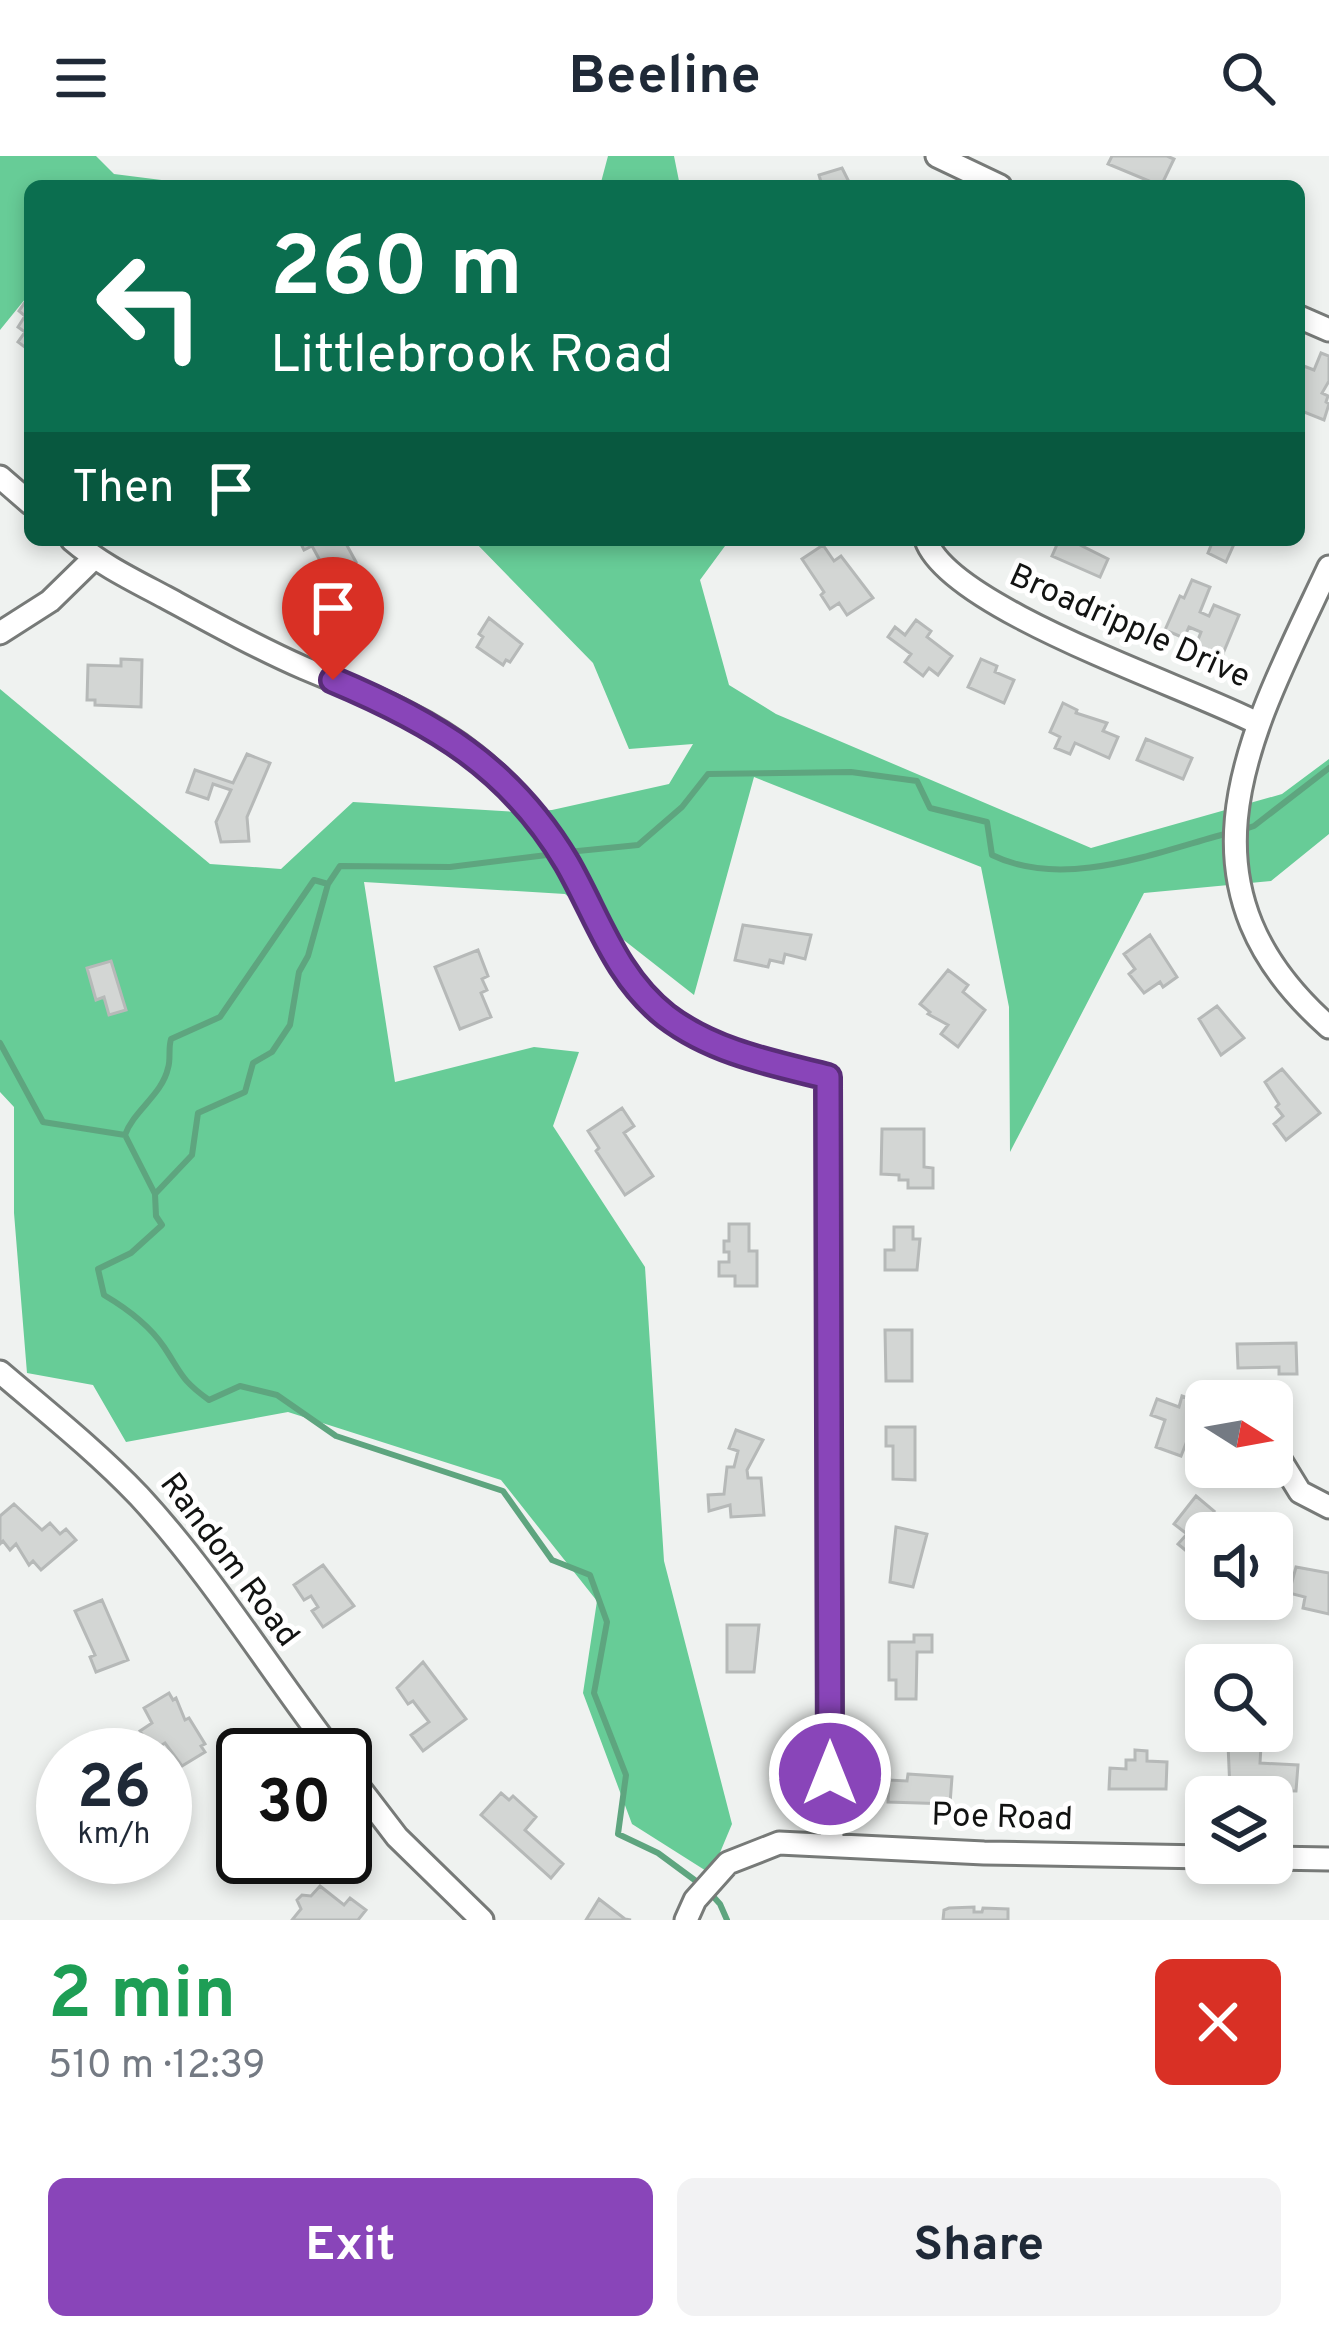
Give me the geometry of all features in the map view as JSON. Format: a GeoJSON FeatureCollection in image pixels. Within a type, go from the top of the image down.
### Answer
{"type":"FeatureCollection","features":[{"type":"Feature","properties":{"kind":"street"},"geometry":{"type":"LineString","coordinates":[[944,160],[987,180]]}},
{"type":"Feature","properties":{"kind":"street"},"geometry":{"type":"LineString","coordinates":[[0,477],[24,498]]}},
{"type":"Feature","properties":{"kind":"street"},"geometry":{"type":"LineString","coordinates":[[79,546],[232,633],[441,731],[509,787],[567,864],[624,972],[667,1016],[717,1046],[828,1077],[832,1845]]}},
{"type":"Feature","properties":{"kind":"street","name":"Broadripple Drive"},"geometry":{"type":"LineString","coordinates":[[928,546],[948,571],[995,607],[1257,723]]}},
{"type":"Feature","properties":{"kind":"street"},"geometry":{"type":"LineString","coordinates":[[0,633],[50,601],[94,558]]}},
{"type":"Feature","properties":{"kind":"street"},"geometry":{"type":"LineString","coordinates":[[1329,567],[1257,723],[1243,764],[1235,814],[1238,872],[1252,922],[1282,977],[1329,1027]]}},
{"type":"Feature","properties":{"kind":"street","name":"Random Road"},"geometry":{"type":"LineString","coordinates":[[0,1372],[141,1498],[209,1581],[315,1728]]}},
{"type":"Feature","properties":{"kind":"street"},"geometry":{"type":"LineString","coordinates":[[1293,1480],[1300,1492],[1329,1507]]}},
{"type":"Feature","properties":{"kind":"street"},"geometry":{"type":"LineString","coordinates":[[372,1804],[398,1838],[482,1920]]}},
{"type":"Feature","properties":{"kind":"street","name":"Poe Road"},"geometry":{"type":"LineString","coordinates":[[690,1910],[728,1863],[779,1843],[1185,1857]]}},
{"type":"Feature","properties":{"kind":"street"},"geometry":{"type":"LineString","coordinates":[[1293,1858],[1329,1859]]}},
{"type":"Feature","properties":{"kind":"green space"},"geometry":{"type":"Polygon","coordinates":[[[0,156],[96,156],[114,174],[162,180],[24,180],[24,300],[0,330],[0,156]]]}},
{"type":"Feature","properties":{"kind":"green space"},"geometry":{"type":"Polygon","coordinates":[[[608,156],[674,156],[679,180],[602,180],[608,156]]]}},
{"type":"Feature","properties":{"kind":"green space"},"geometry":{"type":"Polygon","coordinates":[[[479,546],[725,546],[700,580],[729,685],[776,714],[1091,848],[1282,794],[1329,759],[1329,834],[1271,881],[1144,893],[1010,1152],[1009,1007],[981,867],[754,777],[694,995],[565,894],[364,882],[395,1082],[534,1047],[579,1052],[553,1126],[645,1267],[664,1561],[732,1824],[711,1874],[632,1824],[583,1693],[597,1601],[501,1480],[288,1412],[126,1442],[93,1385],[27,1373],[14,1213],[14,1107],[0,1092],[0,689],[210,864],[281,869],[353,802],[517,812],[552,810],[669,784],[693,744],[629,749],[593,663],[479,546]]]}},
{"type":"Feature","properties":{"kind":"building"},"geometry":{"type":"Polygon","coordinates":[[[1112,156],[1174,159],[1164,180],[1147,180],[1108,164],[1112,156]]]}},
{"type":"Feature","properties":{"kind":"building"},"geometry":{"type":"Polygon","coordinates":[[[842,168],[848,180],[820,180],[819,175],[842,168]]]}},
{"type":"Feature","properties":{"kind":"building"},"geometry":{"type":"Polygon","coordinates":[[[1321,353],[1329,356],[1329,381],[1322,393],[1329,404],[1324,420],[1305,412],[1305,367],[1314,370],[1321,353]]]}},
{"type":"Feature","properties":{"kind":"building"},"geometry":{"type":"Polygon","coordinates":[[[312,546],[347,546],[356,562],[329,577],[312,546]]]}},
{"type":"Feature","properties":{"kind":"building"},"geometry":{"type":"Polygon","coordinates":[[[824,546],[834,561],[841,556],[873,598],[847,615],[839,603],[830,609],[802,559],[824,546]]]}},
{"type":"Feature","properties":{"kind":"building"},"geometry":{"type":"Polygon","coordinates":[[[1056,546],[1082,546],[1108,559],[1100,577],[1052,556],[1056,546]]]}},
{"type":"Feature","properties":{"kind":"building"},"geometry":{"type":"Polygon","coordinates":[[[1211,546],[1233,546],[1226,562],[1208,553],[1211,546]]]}},
{"type":"Feature","properties":{"kind":"building"},"geometry":{"type":"Polygon","coordinates":[[[1192,580],[1210,587],[1200,612],[1209,616],[1214,605],[1239,615],[1222,656],[1196,645],[1201,632],[1189,627],[1184,638],[1165,630],[1192,580]]]}},
{"type":"Feature","properties":{"kind":"building"},"geometry":{"type":"Polygon","coordinates":[[[489,618],[522,644],[503,665],[477,647],[489,618]]]}},
{"type":"Feature","properties":{"kind":"building"},"geometry":{"type":"Polygon","coordinates":[[[916,620],[931,631],[927,637],[952,656],[938,675],[929,668],[923,676],[905,662],[911,654],[888,637],[895,627],[905,635],[916,620]]]}},
{"type":"Feature","properties":{"kind":"building"},"geometry":{"type":"Polygon","coordinates":[[[121,659],[142,660],[141,707],[95,705],[95,700],[87,700],[88,665],[121,666],[121,659]]]}},
{"type":"Feature","properties":{"kind":"building"},"geometry":{"type":"Polygon","coordinates":[[[981,659],[1014,680],[1004,703],[968,687],[981,659]]]}},
{"type":"Feature","properties":{"kind":"building"},"geometry":{"type":"Polygon","coordinates":[[[1063,703],[1076,713],[1107,723],[1103,731],[1118,737],[1109,758],[1075,743],[1070,754],[1055,748],[1060,737],[1050,732],[1063,703]]]}},
{"type":"Feature","properties":{"kind":"building"},"geometry":{"type":"Polygon","coordinates":[[[1146,739],[1192,758],[1183,779],[1137,760],[1146,739]]]}},
{"type":"Feature","properties":{"kind":"building"},"geometry":{"type":"Polygon","coordinates":[[[247,754],[270,763],[247,817],[249,841],[221,842],[216,822],[231,790],[213,784],[208,799],[187,792],[195,770],[233,783],[247,754]]]}},
{"type":"Feature","properties":{"kind":"building"},"geometry":{"type":"Polygon","coordinates":[[[743,925],[811,935],[805,959],[785,954],[783,963],[770,960],[768,967],[735,960],[743,925]]]}},
{"type":"Feature","properties":{"kind":"building"},"geometry":{"type":"Polygon","coordinates":[[[1150,935],[1177,977],[1144,993],[1129,974],[1135,969],[1124,954],[1150,935]]]}},
{"type":"Feature","properties":{"kind":"building"},"geometry":{"type":"Polygon","coordinates":[[[478,950],[488,976],[482,979],[487,990],[481,993],[491,1017],[460,1029],[435,967],[478,950]]]}},
{"type":"Feature","properties":{"kind":"building"},"geometry":{"type":"Polygon","coordinates":[[[111,961],[126,1010],[109,1015],[104,997],[96,1000],[87,968],[111,961]]]}},
{"type":"Feature","properties":{"kind":"building"},"geometry":{"type":"Polygon","coordinates":[[[948,970],[968,985],[963,992],[985,1010],[958,1047],[941,1034],[948,1025],[920,1004],[948,970]]]}},
{"type":"Feature","properties":{"kind":"building"},"geometry":{"type":"Polygon","coordinates":[[[1217,1006],[1244,1038],[1221,1055],[1199,1019],[1217,1006]]]}},
{"type":"Feature","properties":{"kind":"building"},"geometry":{"type":"Polygon","coordinates":[[[1282,1069],[1320,1113],[1286,1140],[1274,1124],[1283,1116],[1265,1082],[1282,1069]]]}},
{"type":"Feature","properties":{"kind":"building"},"geometry":{"type":"Polygon","coordinates":[[[622,1108],[634,1126],[624,1133],[653,1176],[625,1195],[588,1131],[622,1108]]]}},
{"type":"Feature","properties":{"kind":"building"},"geometry":{"type":"Polygon","coordinates":[[[882,1129],[924,1129],[924,1167],[933,1168],[933,1188],[908,1188],[908,1180],[899,1180],[899,1175],[881,1174],[882,1129]]]}},
{"type":"Feature","properties":{"kind":"building"},"geometry":{"type":"Polygon","coordinates":[[[729,1224],[749,1224],[749,1251],[757,1251],[757,1286],[735,1286],[735,1276],[719,1276],[719,1262],[729,1262],[724,1241],[729,1241],[729,1224]]]}},
{"type":"Feature","properties":{"kind":"building"},"geometry":{"type":"Polygon","coordinates":[[[894,1227],[913,1227],[913,1239],[920,1239],[917,1270],[885,1270],[885,1250],[894,1250],[894,1227]]]}},
{"type":"Feature","properties":{"kind":"building"},"geometry":{"type":"Polygon","coordinates":[[[885,1330],[912,1330],[912,1381],[886,1381],[885,1330]]]}},
{"type":"Feature","properties":{"kind":"building"},"geometry":{"type":"Polygon","coordinates":[[[1296,1343],[1297,1374],[1279,1374],[1279,1367],[1238,1368],[1237,1344],[1296,1343]]]}},
{"type":"Feature","properties":{"kind":"building"},"geometry":{"type":"Polygon","coordinates":[[[1185,1397],[1181,1456],[1156,1447],[1165,1420],[1151,1415],[1157,1399],[1179,1407],[1185,1397]]]}},
{"type":"Feature","properties":{"kind":"building"},"geometry":{"type":"Polygon","coordinates":[[[886,1427],[915,1427],[915,1480],[893,1479],[893,1446],[886,1446],[886,1427]]]}},
{"type":"Feature","properties":{"kind":"building"},"geometry":{"type":"Polygon","coordinates":[[[736,1430],[763,1440],[747,1470],[748,1478],[761,1478],[764,1515],[731,1517],[730,1505],[709,1511],[708,1495],[724,1494],[727,1467],[734,1467],[738,1451],[729,1448],[736,1430]]]}},
{"type":"Feature","properties":{"kind":"building"},"geometry":{"type":"Polygon","coordinates":[[[1196,1496],[1214,1511],[1185,1512],[1185,1532],[1174,1524],[1196,1496]]]}},
{"type":"Feature","properties":{"kind":"building"},"geometry":{"type":"Polygon","coordinates":[[[14,1504],[42,1530],[50,1523],[60,1534],[66,1529],[76,1540],[41,1570],[33,1561],[29,1565],[16,1544],[10,1550],[3,1541],[0,1544],[0,1516],[14,1504]]]}},
{"type":"Feature","properties":{"kind":"building"},"geometry":{"type":"Polygon","coordinates":[[[896,1527],[927,1534],[913,1587],[890,1582],[896,1527]]]}},
{"type":"Feature","properties":{"kind":"building"},"geometry":{"type":"Polygon","coordinates":[[[323,1565],[354,1606],[323,1627],[312,1611],[318,1607],[311,1596],[304,1600],[294,1585],[323,1565]]]}},
{"type":"Feature","properties":{"kind":"building"},"geometry":{"type":"Polygon","coordinates":[[[1296,1567],[1329,1573],[1329,1614],[1303,1608],[1305,1597],[1293,1594],[1296,1567]]]}},
{"type":"Feature","properties":{"kind":"building"},"geometry":{"type":"Polygon","coordinates":[[[102,1600],[128,1660],[96,1672],[90,1657],[95,1655],[75,1611],[102,1600]]]}},
{"type":"Feature","properties":{"kind":"building"},"geometry":{"type":"Polygon","coordinates":[[[727,1625],[759,1625],[754,1672],[727,1672],[727,1625]]]}},
{"type":"Feature","properties":{"kind":"building"},"geometry":{"type":"Polygon","coordinates":[[[914,1635],[932,1635],[932,1652],[917,1652],[916,1699],[896,1699],[896,1680],[889,1680],[889,1642],[914,1642],[914,1635]]]}},
{"type":"Feature","properties":{"kind":"building"},"geometry":{"type":"Polygon","coordinates":[[[423,1662],[466,1719],[423,1751],[411,1735],[429,1722],[397,1688],[423,1662]]]}},
{"type":"Feature","properties":{"kind":"building"},"geometry":{"type":"Polygon","coordinates":[[[169,1693],[176,1698],[185,1720],[189,1718],[205,1744],[201,1746],[205,1752],[192,1760],[192,1728],[144,1728],[152,1723],[144,1708],[169,1693]]]}},
{"type":"Feature","properties":{"kind":"building"},"geometry":{"type":"Polygon","coordinates":[[[1135,1750],[1147,1751],[1147,1761],[1167,1762],[1166,1789],[1109,1789],[1110,1768],[1126,1769],[1126,1760],[1135,1760],[1135,1750]]]}},
{"type":"Feature","properties":{"kind":"building"},"geometry":{"type":"Polygon","coordinates":[[[1228,1752],[1261,1752],[1260,1763],[1298,1765],[1296,1791],[1293,1776],[1229,1776],[1228,1752]]]}},
{"type":"Feature","properties":{"kind":"building"},"geometry":{"type":"Polygon","coordinates":[[[908,1774],[952,1777],[950,1804],[888,1802],[889,1780],[907,1781],[908,1774]]]}},
{"type":"Feature","properties":{"kind":"building"},"geometry":{"type":"Polygon","coordinates":[[[501,1793],[509,1800],[513,1796],[536,1817],[525,1830],[563,1864],[551,1878],[481,1815],[501,1793]]]}},
{"type":"Feature","properties":{"kind":"building"},"geometry":{"type":"Polygon","coordinates":[[[320,1886],[344,1905],[350,1898],[366,1910],[358,1920],[292,1920],[301,1909],[297,1900],[311,1896],[320,1886]]]}},
{"type":"Feature","properties":{"kind":"building"},"geometry":{"type":"Polygon","coordinates":[[[599,1899],[625,1919],[631,1920],[586,1920],[599,1899]]]}},
{"type":"Feature","properties":{"kind":"building"},"geometry":{"type":"Polygon","coordinates":[[[974,1907],[974,1912],[1008,1909],[1008,1920],[943,1920],[944,1910],[974,1907]]]}},
{"type":"Feature","properties":{"kind":"waterway"},"geometry":{"type":"LineString","coordinates":[[1245,829],[1329,768]]}},
{"type":"Feature","properties":{"kind":"waterway"},"geometry":{"type":"LineString","coordinates":[[568,852],[638,845],[682,807],[708,774],[851,772],[917,781],[930,808],[987,822],[992,855],[1050,869],[1112,864],[1232,832]]}},
{"type":"Feature","properties":{"kind":"waterway"},"geometry":{"type":"LineString","coordinates":[[125,1135],[165,1078],[171,1039],[220,1017],[314,880],[328,884],[340,866],[450,867],[555,854]]}},
{"type":"Feature","properties":{"kind":"waterway"},"geometry":{"type":"LineString","coordinates":[[155,1194],[192,1155],[198,1113],[245,1092],[253,1063],[272,1052],[290,1025],[299,972],[328,884]]}},
{"type":"Feature","properties":{"kind":"waterway"},"geometry":{"type":"LineString","coordinates":[[0,1043],[43,1122],[125,1135],[155,1194],[156,1216],[162,1225],[131,1253],[98,1269],[104,1295],[152,1332],[193,1387],[209,1400],[240,1386],[277,1395],[336,1436],[503,1491],[552,1560],[590,1575],[607,1622],[594,1693],[626,1775],[618,1834],[658,1853],[700,1884]]}},
{"type":"Feature","properties":{"kind":"waterway"},"geometry":{"type":"LineString","coordinates":[[710,1893],[727,1920]]}},
{"type":"Feature","properties":{"kind":"route"},"geometry":{"type":"LineString","coordinates":[[333,680],[441,731],[509,787],[567,864],[624,972],[667,1016],[717,1046],[828,1077],[830,1774]]}}]}
